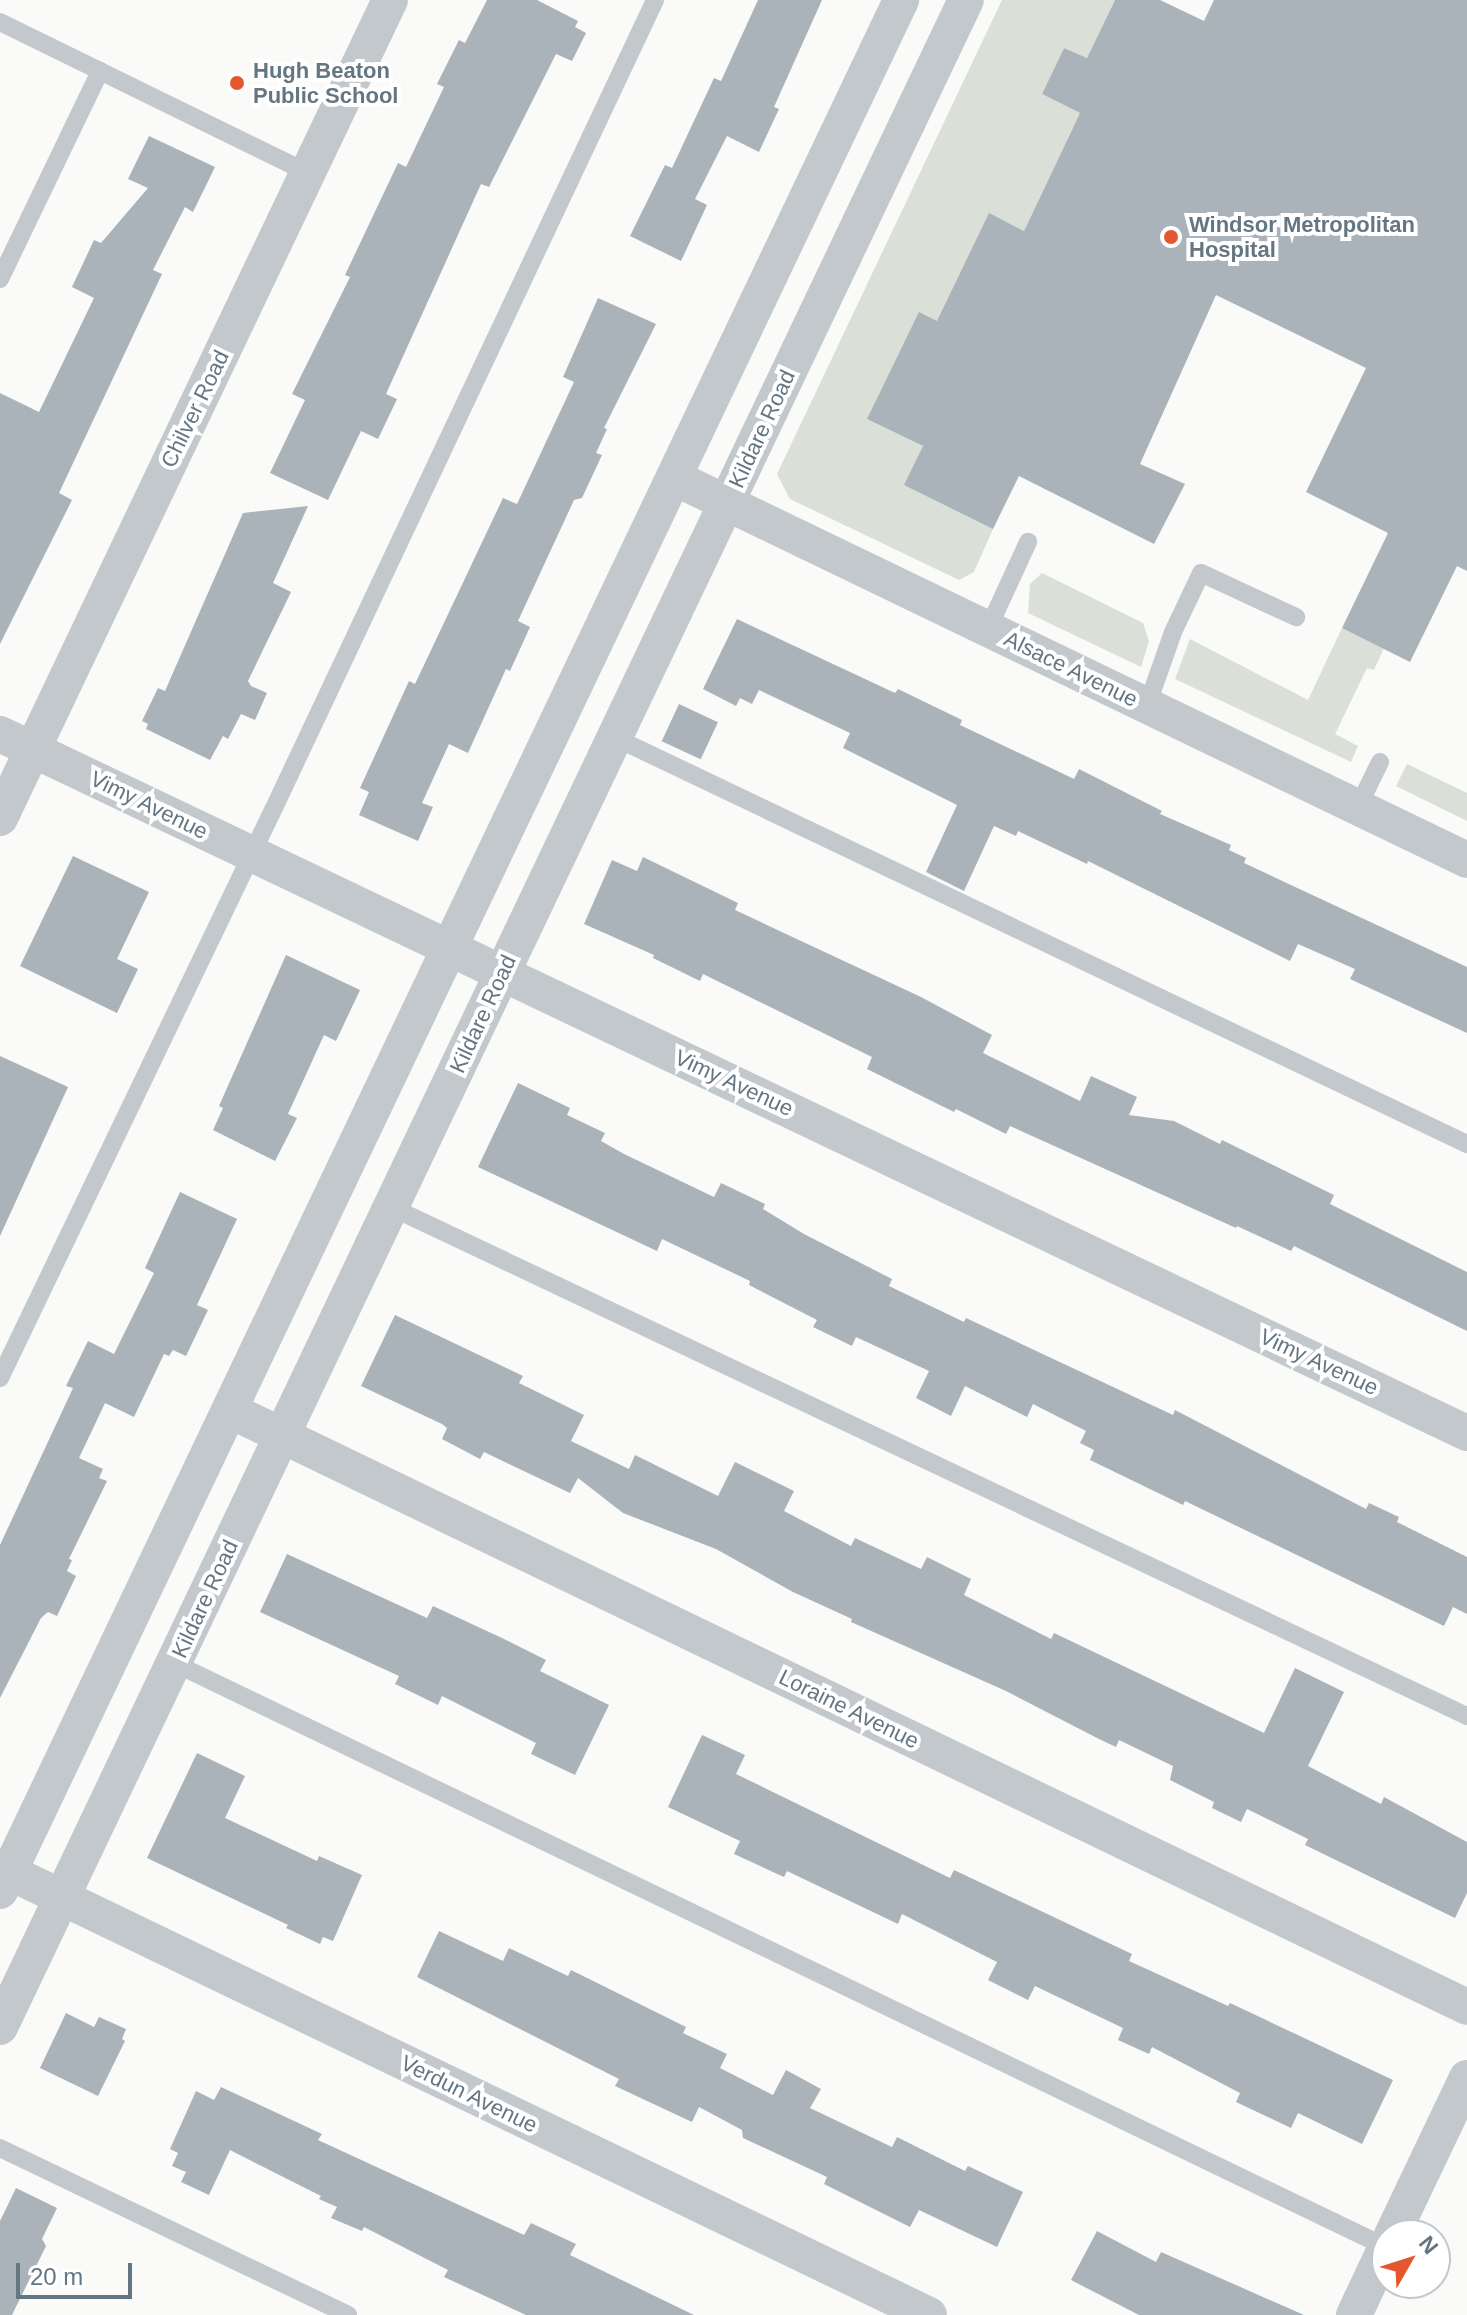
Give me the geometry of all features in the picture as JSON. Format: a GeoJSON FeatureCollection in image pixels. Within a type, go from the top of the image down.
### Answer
{"type":"FeatureCollection","features":[{"type":"Feature","properties":{"kind":"street","name":"Chilver Road"},"geometry":{"type":"LineString","coordinates":[[0,818],[390,0]]}},
{"type":"Feature","properties":{"kind":"street"},"geometry":{"type":"LineString","coordinates":[[4,1882],[901,0]]}},
{"type":"Feature","properties":{"kind":"street","name":"Kildare Road"},"geometry":{"type":"LineString","coordinates":[[0,2027],[966,0]]}},
{"type":"Feature","properties":{"kind":"street","name":"Alsace Avenue"},"geometry":{"type":"LineString","coordinates":[[675,478],[1467,860]]}},
{"type":"Feature","properties":{"kind":"street","name":"Vimy Avenue"},"geometry":{"type":"LineString","coordinates":[[0,734],[1467,1433]]}},
{"type":"Feature","properties":{"kind":"street","name":"Loraine Avenue"},"geometry":{"type":"LineString","coordinates":[[231,1411],[1467,2007]]}},
{"type":"Feature","properties":{"kind":"street","name":"Verdun Avenue"},"geometry":{"type":"LineString","coordinates":[[4,1882],[62,1898],[929,2315]]}},
{"type":"Feature","properties":{"kind":"street"},"geometry":{"type":"LineString","coordinates":[[1400,2219],[1467,2078]]}},
{"type":"Feature","properties":{"kind":"street"},"geometry":{"type":"LineString","coordinates":[[1354,2315],[1371,2279]]}},
{"type":"Feature","properties":{"kind":"lane"},"geometry":{"type":"LineString","coordinates":[[0,1378],[252,854],[655,0]]}},
{"type":"Feature","properties":{"kind":"lane"},"geometry":{"type":"LineString","coordinates":[[0,22],[308,173]]}},
{"type":"Feature","properties":{"kind":"lane"},"geometry":{"type":"LineString","coordinates":[[0,279],[100,71]]}},
{"type":"Feature","properties":{"kind":"lane"},"geometry":{"type":"LineString","coordinates":[[988,629],[1028,542]]}},
{"type":"Feature","properties":{"kind":"lane"},"geometry":{"type":"LineString","coordinates":[[1147,706],[1173,632],[1201,573],[1296,617]]}},
{"type":"Feature","properties":{"kind":"lane"},"geometry":{"type":"LineString","coordinates":[[616,738],[1467,1144]]}},
{"type":"Feature","properties":{"kind":"lane"},"geometry":{"type":"LineString","coordinates":[[1358,807],[1380,762]]}},
{"type":"Feature","properties":{"kind":"lane"},"geometry":{"type":"LineString","coordinates":[[391,1207],[1467,1716]]}},
{"type":"Feature","properties":{"kind":"lane"},"geometry":{"type":"LineString","coordinates":[[174,1663],[1371,2238]]}},
{"type":"Feature","properties":{"kind":"lane"},"geometry":{"type":"LineString","coordinates":[[0,2148],[348,2315]]}},
{"type":"Feature","properties":{"kind":"shaded area"},"geometry":{"type":"Polygon","coordinates":[[[1002,0],[1115,0],[1087,58],[1064,48],[1042,94],[1080,113],[1024,231],[989,214],[983,312],[867,419],[923,446],[905,485],[993,529],[974,572],[959,580],[790,499],[777,474],[1002,0]]]}},
{"type":"Feature","properties":{"kind":"shaded area"},"geometry":{"type":"Polygon","coordinates":[[[1042,573],[1143,623],[1149,641],[1141,667],[1028,613],[1030,584],[1042,573]]]}},
{"type":"Feature","properties":{"kind":"shaded area"},"geometry":{"type":"Polygon","coordinates":[[[1342,628],[1384,648],[1374,670],[1367,668],[1335,734],[1358,746],[1351,762],[1175,679],[1190,639],[1308,700],[1342,628]]]}},
{"type":"Feature","properties":{"kind":"shaded area"},"geometry":{"type":"Polygon","coordinates":[[[1407,764],[1467,793],[1467,821],[1396,786],[1407,764]]]}},
{"type":"Feature","properties":{"kind":"building"},"geometry":{"type":"Polygon","coordinates":[[[487,0],[537,0],[578,21],[575,27],[586,33],[572,61],[556,54],[489,187],[481,184],[386,394],[397,399],[378,439],[361,431],[328,500],[270,473],[305,400],[292,394],[350,277],[345,275],[398,163],[406,167],[444,87],[437,84],[459,40],[465,43],[487,0]]]}},
{"type":"Feature","properties":{"kind":"building"},"geometry":{"type":"Polygon","coordinates":[[[758,0],[822,0],[774,107],[779,109],[759,152],[727,136],[695,199],[707,205],[681,261],[630,236],[665,165],[672,168],[714,78],[721,81],[758,0]]]}},
{"type":"Feature","properties":{"kind":"building","name":"Windsor Metropolitan Hospital"},"geometry":{"type":"Polygon","coordinates":[[[1115,0],[1160,0],[1204,21],[1214,0],[1467,0],[1467,571],[1457,566],[1410,662],[1342,628],[1388,533],[1306,492],[1366,368],[1216,295],[1140,464],[1185,484],[1154,544],[1019,476],[993,529],[904,485],[923,446],[867,419],[919,312],[937,321],[989,213],[1024,231],[1080,113],[1042,94],[1064,48],[1087,58],[1115,0]]]}},
{"type":"Feature","properties":{"kind":"building"},"geometry":{"type":"Polygon","coordinates":[[[149,136],[215,167],[193,212],[185,207],[153,270],[162,274],[59,493],[72,500],[0,644],[0,393],[39,412],[94,298],[72,287],[94,240],[101,243],[148,188],[128,179],[149,136]]]}},
{"type":"Feature","properties":{"kind":"building"},"geometry":{"type":"Polygon","coordinates":[[[598,298],[656,324],[604,428],[607,429],[596,453],[602,455],[582,498],[574,500],[518,621],[530,627],[510,671],[506,669],[468,753],[449,744],[422,803],[433,807],[418,841],[359,815],[369,792],[360,788],[409,681],[415,684],[503,498],[517,504],[574,382],[563,377],[598,298]]]}},
{"type":"Feature","properties":{"kind":"building"},"geometry":{"type":"Polygon","coordinates":[[[308,506],[273,583],[291,592],[248,681],[251,686],[267,693],[255,720],[241,714],[228,739],[223,736],[210,760],[146,729],[148,724],[142,721],[158,688],[165,691],[243,513],[308,506]]]}},
{"type":"Feature","properties":{"kind":"building"},"geometry":{"type":"Polygon","coordinates":[[[737,619],[895,693],[898,689],[962,720],[960,725],[1074,779],[1079,769],[1162,811],[1160,814],[1231,845],[1229,850],[1246,858],[1244,863],[1467,967],[1467,1033],[1350,979],[1355,969],[1298,944],[1290,961],[1088,861],[1087,864],[1018,831],[1016,836],[994,826],[964,891],[926,872],[957,805],[843,748],[850,733],[759,690],[752,704],[740,698],[736,706],[703,689],[737,619]]]}},
{"type":"Feature","properties":{"kind":"building"},"geometry":{"type":"Polygon","coordinates":[[[679,704],[718,722],[701,759],[662,741],[679,704]]]}},
{"type":"Feature","properties":{"kind":"building"},"geometry":{"type":"Polygon","coordinates":[[[73,856],[149,892],[117,959],[138,969],[117,1013],[20,966],[73,856]]]}},
{"type":"Feature","properties":{"kind":"building"},"geometry":{"type":"Polygon","coordinates":[[[643,857],[738,903],[735,910],[921,997],[992,1035],[983,1053],[1080,1101],[1091,1076],[1137,1097],[1129,1115],[1174,1121],[1220,1144],[1222,1140],[1334,1195],[1330,1204],[1467,1272],[1467,1331],[1294,1246],[1291,1251],[1236,1228],[1010,1126],[1006,1134],[956,1109],[954,1112],[867,1069],[872,1057],[703,974],[700,981],[653,958],[654,955],[584,924],[612,860],[637,871],[643,857]]]}},
{"type":"Feature","properties":{"kind":"building"},"geometry":{"type":"Polygon","coordinates":[[[286,955],[360,990],[336,1041],[324,1035],[288,1114],[297,1118],[275,1161],[213,1130],[223,1108],[219,1106],[286,955]]]}},
{"type":"Feature","properties":{"kind":"building"},"geometry":{"type":"Polygon","coordinates":[[[0,1056],[68,1087],[0,1236],[0,1056]]]}},
{"type":"Feature","properties":{"kind":"building"},"geometry":{"type":"Polygon","coordinates":[[[518,1083],[570,1108],[567,1115],[605,1133],[601,1141],[624,1154],[714,1197],[721,1183],[765,1204],[763,1209],[804,1234],[892,1279],[889,1286],[964,1322],[966,1318],[1173,1415],[1175,1410],[1366,1509],[1369,1503],[1399,1517],[1397,1522],[1467,1557],[1467,1614],[1453,1607],[1444,1626],[1185,1501],[1183,1505],[1090,1460],[1094,1450],[1080,1443],[1086,1431],[1033,1404],[1027,1417],[965,1386],[951,1416],[916,1398],[929,1371],[856,1337],[852,1346],[813,1327],[817,1320],[749,1285],[750,1281],[662,1239],[657,1251],[478,1167],[518,1083]]]}},
{"type":"Feature","properties":{"kind":"building"},"geometry":{"type":"Polygon","coordinates":[[[180,1192],[237,1219],[197,1305],[208,1310],[186,1356],[173,1350],[169,1356],[164,1354],[134,1417],[105,1403],[79,1458],[103,1469],[99,1478],[107,1481],[69,1559],[72,1560],[67,1571],[76,1576],[57,1616],[48,1612],[41,1618],[0,1698],[0,1545],[73,1388],[66,1386],[88,1341],[114,1354],[154,1273],[145,1268],[180,1192]]]}},
{"type":"Feature","properties":{"kind":"building"},"geometry":{"type":"Polygon","coordinates":[[[395,1315],[523,1376],[519,1383],[584,1415],[571,1441],[629,1469],[635,1455],[718,1496],[735,1462],[794,1491],[784,1511],[851,1546],[855,1538],[921,1569],[927,1557],[971,1579],[964,1595],[1051,1639],[1054,1633],[1264,1733],[1295,1668],[1344,1692],[1308,1766],[1381,1804],[1384,1797],[1467,1842],[1467,1893],[1455,1918],[1305,1845],[1308,1839],[1247,1809],[1241,1822],[1212,1808],[1214,1802],[1170,1780],[1173,1766],[1119,1740],[1116,1747],[1006,1691],[851,1622],[852,1619],[793,1592],[716,1549],[623,1513],[578,1478],[570,1493],[484,1452],[480,1459],[442,1439],[447,1428],[442,1424],[361,1386],[395,1315]]]}},
{"type":"Feature","properties":{"kind":"building"},"geometry":{"type":"Polygon","coordinates":[[[287,1554],[427,1618],[433,1606],[502,1638],[546,1660],[540,1671],[609,1705],[575,1775],[531,1754],[536,1743],[442,1696],[438,1705],[395,1684],[399,1676],[260,1612],[287,1554]]]}},
{"type":"Feature","properties":{"kind":"building"},"geometry":{"type":"Polygon","coordinates":[[[702,1735],[745,1755],[736,1774],[950,1878],[954,1870],[1132,1954],[1129,1961],[1228,2006],[1230,2003],[1393,2080],[1362,2144],[1298,2113],[1291,2128],[1236,2102],[1240,2093],[1152,2047],[1149,2054],[1118,2040],[1123,2028],[1035,1986],[1028,2000],[988,1980],[997,1962],[902,1914],[898,1924],[787,1871],[784,1877],[734,1854],[740,1841],[668,1807],[702,1735]]]}},
{"type":"Feature","properties":{"kind":"building"},"geometry":{"type":"Polygon","coordinates":[[[197,1753],[245,1776],[225,1818],[317,1861],[319,1856],[362,1875],[333,1941],[323,1937],[320,1944],[286,1928],[288,1925],[147,1858],[197,1753]]]}},
{"type":"Feature","properties":{"kind":"building"},"geometry":{"type":"Polygon","coordinates":[[[439,1931],[503,1961],[509,1948],[568,1976],[571,1970],[686,2027],[683,2033],[727,2054],[720,2068],[773,2095],[786,2070],[821,2089],[810,2108],[892,2147],[897,2137],[965,2171],[968,2166],[1023,2192],[997,2247],[919,2210],[910,2227],[824,2184],[827,2177],[743,2138],[742,2130],[699,2107],[692,2122],[615,2086],[619,2079],[417,1977],[439,1931]]]}},
{"type":"Feature","properties":{"kind":"building"},"geometry":{"type":"Polygon","coordinates":[[[66,2013],[94,2027],[99,2017],[126,2029],[122,2039],[125,2041],[98,2096],[40,2068],[66,2013]]]}},
{"type":"Feature","properties":{"kind":"building"},"geometry":{"type":"Polygon","coordinates":[[[221,2087],[322,2134],[318,2140],[524,2235],[531,2223],[576,2244],[570,2255],[694,2315],[526,2315],[444,2277],[448,2270],[364,2227],[362,2231],[331,2218],[337,2207],[319,2199],[321,2196],[230,2150],[209,2195],[181,2182],[186,2172],[172,2166],[178,2153],[170,2149],[196,2091],[214,2100],[221,2087]]]}},
{"type":"Feature","properties":{"kind":"building"},"geometry":{"type":"Polygon","coordinates":[[[16,2188],[57,2208],[42,2239],[46,2246],[12,2315],[0,2315],[0,2221],[16,2188]]]}},
{"type":"Feature","properties":{"kind":"building"},"geometry":{"type":"Polygon","coordinates":[[[1097,2231],[1156,2262],[1161,2252],[1304,2315],[1139,2315],[1071,2280],[1097,2231]]]}},
{"type":"Feature","properties":{"kind":"place","name":"Hugh Beaton Public School"},"geometry":{"type":"Point","coordinates":[237,83]}},
{"type":"Feature","properties":{"kind":"place","name":"Windsor Metropolitan Hospital"},"geometry":{"type":"Point","coordinates":[1171,237]}}]}
